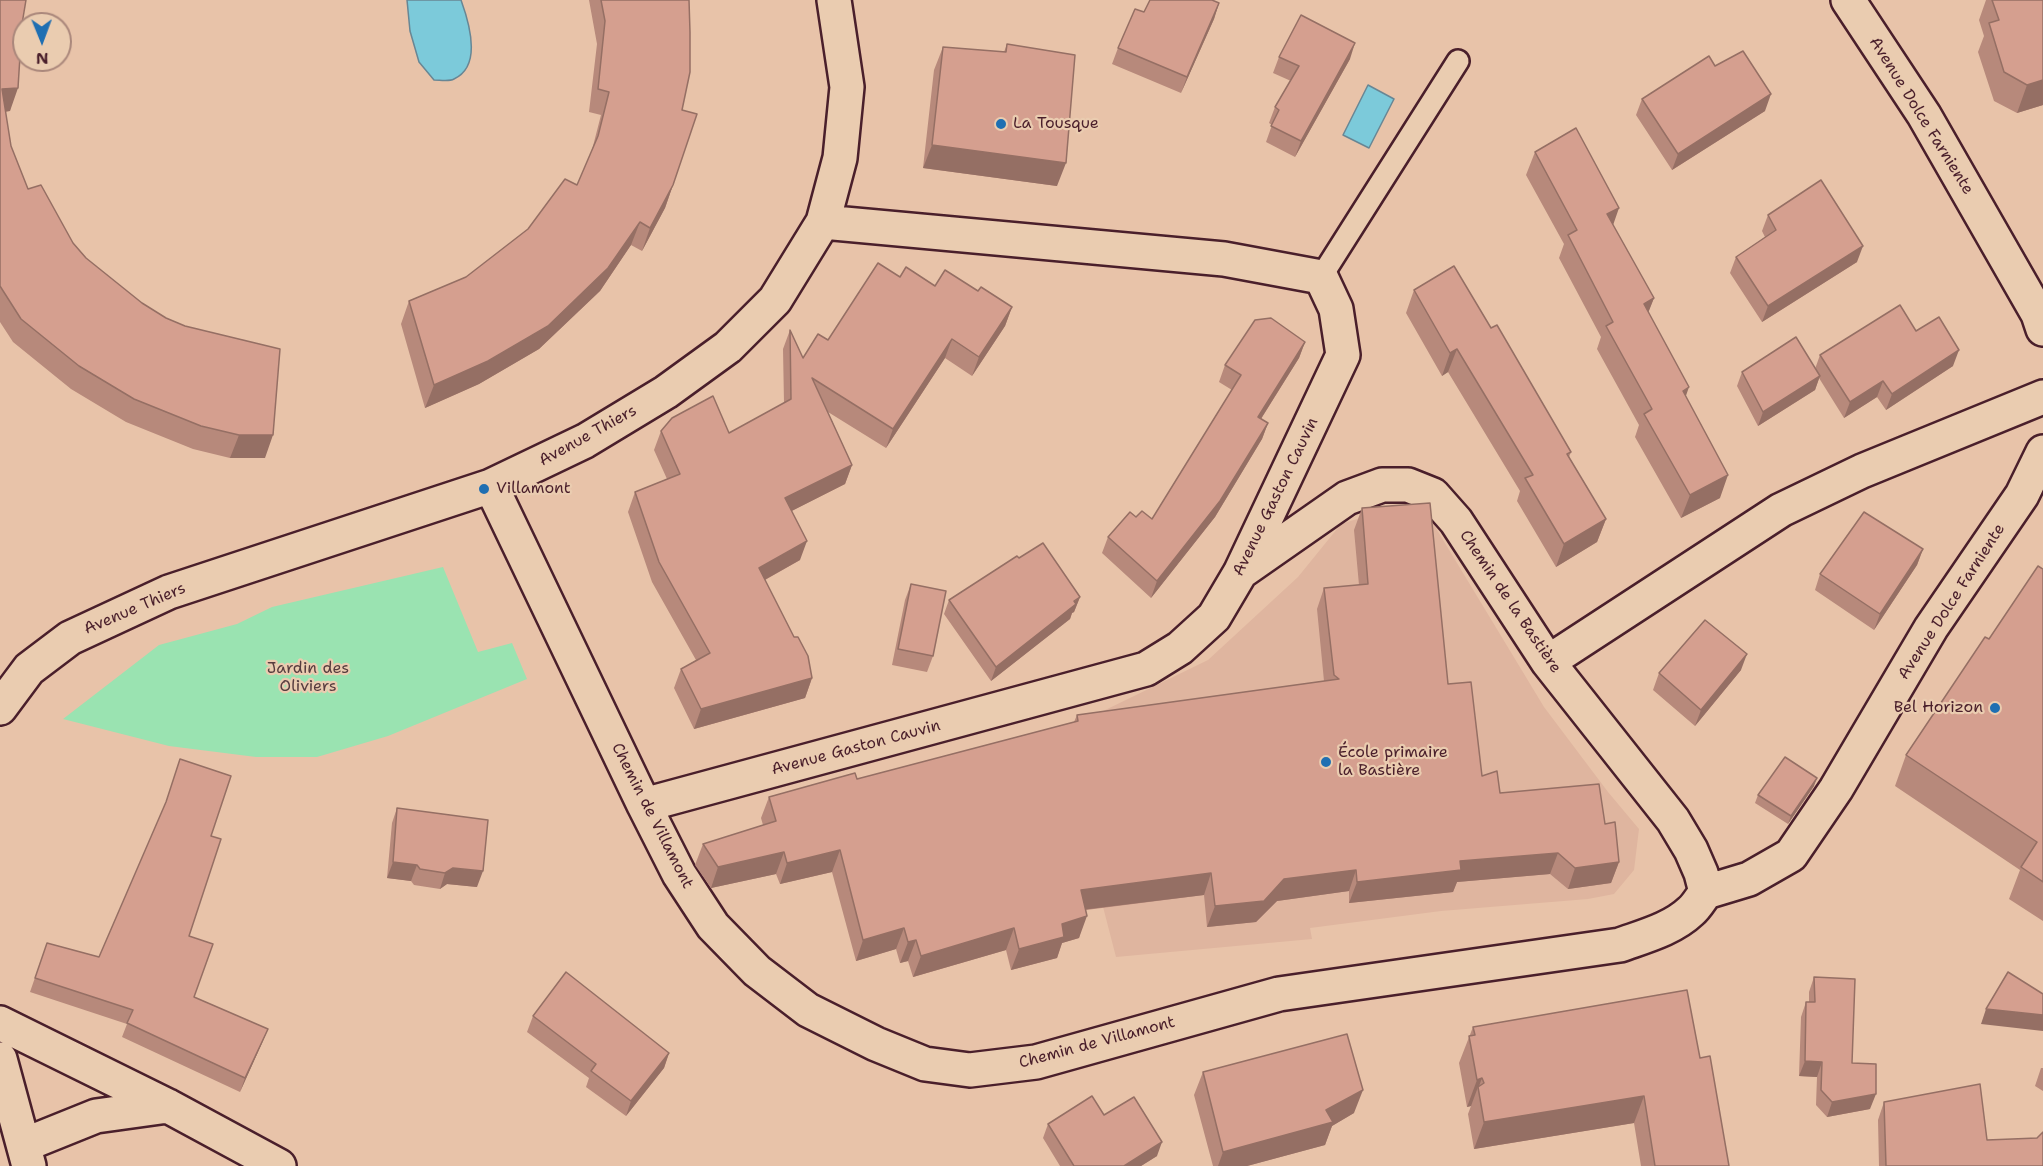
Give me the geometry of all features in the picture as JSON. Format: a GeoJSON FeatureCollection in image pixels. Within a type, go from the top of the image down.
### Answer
{"type":"FeatureCollection","features":[{"type":"Feature","properties":{"kind":"street","name":"Avenue Thiers"},"geometry":{"type":"LineString","coordinates":[[0,708],[29,669],[70,638],[169,592],[491,486],[585,441],[666,392],[728,347],[775,300],[823,222],[840,158],[847,87],[834,0]]}},
{"type":"Feature","properties":{"kind":"street","name":"Avenue Dolce Farniente"},"geometry":{"type":"LineString","coordinates":[[1848,0],[1924,115],[2038,314],[2043,329]]}},
{"type":"Feature","properties":{"kind":"street"},"geometry":{"type":"LineString","coordinates":[[823,222],[1224,259],[1321,277]]}},
{"type":"Feature","properties":{"kind":"street","name":"Avenue Gaston Cauvin"},"geometry":{"type":"LineString","coordinates":[[644,805],[1146,669],[1180,648],[1214,617],[1240,573],[1343,355],[1336,309],[1321,277]]}},
{"type":"Feature","properties":{"kind":"street"},"geometry":{"type":"LineString","coordinates":[[1548,662],[1781,510],[1862,471],[2043,397]]}},
{"type":"Feature","properties":{"kind":"street","name":"Avenue Dolce Farniente"},"geometry":{"type":"LineString","coordinates":[[1706,892],[1749,879],[1791,855],[1836,789],[1931,628],[2022,495],[2043,452]]}},
{"type":"Feature","properties":{"kind":"street","name":"Chemin de la Bastière"},"geometry":{"type":"LineString","coordinates":[[1240,573],[1347,498],[1382,485],[1408,485],[1433,495],[1456,520],[1548,662],[1673,820],[1691,850],[1706,892]]}},
{"type":"Feature","properties":{"kind":"street","name":"Chemin de Villamont"},"geometry":{"type":"LineString","coordinates":[[491,486],[644,805],[679,874],[713,926],[757,971],[808,1010],[876,1044],[925,1064],[970,1070],[1036,1062],[1279,994],[1620,945],[1660,931],[1678,920],[1691,911],[1706,892]]}},
{"type":"Feature","properties":{"kind":"street"},"geometry":{"type":"LineString","coordinates":[[0,1023],[168,1106],[279,1166]]}},
{"type":"Feature","properties":{"kind":"street"},"geometry":{"type":"LineString","coordinates":[[0,1059],[27,1156],[96,1116],[168,1106]]}},
{"type":"Feature","properties":{"kind":"lane"},"geometry":{"type":"LineString","coordinates":[[1321,277],[1458,61]]}},
{"type":"Feature","properties":{"kind":"shaded area","name":"École primaire la Bastière"},"geometry":{"type":"Polygon","coordinates":[[[1389,509],[1431,520],[1544,707],[1639,829],[1634,870],[1614,894],[1588,899],[1441,911],[1310,928],[1312,939],[1116,957],[1058,733],[1208,660],[1298,577],[1341,524],[1389,509]]]}},
{"type":"Feature","properties":{"kind":"green space","name":"Jardin des Oliviers"},"geometry":{"type":"Polygon","coordinates":[[[443,567],[478,652],[512,643],[527,679],[388,736],[317,757],[256,757],[169,746],[63,719],[159,645],[237,624],[272,607],[443,567]]]}},
{"type":"Feature","properties":{"kind":"water"},"geometry":{"type":"Polygon","coordinates":[[[407,0],[461,0],[471,43],[471,54],[463,73],[447,81],[434,80],[419,62],[410,31],[407,0]]]}},
{"type":"Feature","properties":{"kind":"water"},"geometry":{"type":"Polygon","coordinates":[[[1368,85],[1394,99],[1369,148],[1343,135],[1368,85]]]}},
{"type":"Feature","properties":{"kind":"building"},"geometry":{"type":"Polygon","coordinates":[[[0,0],[26,0],[24,12],[12,12],[12,72],[19,72],[18,88],[2,89],[11,146],[28,189],[41,185],[73,243],[86,258],[142,303],[166,318],[185,326],[280,349],[273,435],[239,435],[201,426],[134,399],[79,366],[21,319],[0,286],[0,0]]]}},
{"type":"Feature","properties":{"kind":"building"},"geometry":{"type":"Polygon","coordinates":[[[601,0],[689,0],[690,72],[682,110],[697,114],[673,185],[650,228],[640,222],[608,268],[548,326],[488,361],[434,385],[409,301],[466,277],[528,229],[565,179],[577,185],[598,136],[609,92],[598,89],[605,21],[601,0]]]}},
{"type":"Feature","properties":{"kind":"building"},"geometry":{"type":"Polygon","coordinates":[[[1150,0],[1212,0],[1219,3],[1187,77],[1118,48],[1135,9],[1144,12],[1150,0]]]}},
{"type":"Feature","properties":{"kind":"building"},"geometry":{"type":"Polygon","coordinates":[[[1992,0],[2043,0],[2043,80],[2027,85],[2004,72],[1989,23],[1999,20],[1992,0]]]}},
{"type":"Feature","properties":{"kind":"building"},"geometry":{"type":"Polygon","coordinates":[[[1301,15],[1355,43],[1301,141],[1271,126],[1279,110],[1275,107],[1299,66],[1279,57],[1301,15]]]}},
{"type":"Feature","properties":{"kind":"building","name":"La Tousque"},"geometry":{"type":"Polygon","coordinates":[[[1007,44],[1075,55],[1066,163],[932,145],[943,47],[1006,52],[1007,44]]]}},
{"type":"Feature","properties":{"kind":"building"},"geometry":{"type":"Polygon","coordinates":[[[1743,51],[1771,94],[1678,154],[1642,99],[1709,56],[1715,66],[1743,51]]]}},
{"type":"Feature","properties":{"kind":"building"},"geometry":{"type":"Polygon","coordinates":[[[1576,128],[1619,208],[1607,214],[1654,298],[1644,304],[1689,387],[1683,391],[1728,475],[1690,495],[1644,414],[1652,409],[1606,326],[1613,322],[1568,235],[1577,230],[1535,152],[1576,128]]]}},
{"type":"Feature","properties":{"kind":"building"},"geometry":{"type":"Polygon","coordinates":[[[1821,180],[1863,246],[1768,306],[1736,257],[1776,230],[1768,215],[1821,180]]]}},
{"type":"Feature","properties":{"kind":"building"},"geometry":{"type":"Polygon","coordinates":[[[878,263],[900,277],[906,267],[935,286],[945,270],[978,291],[981,287],[1012,307],[979,357],[952,339],[893,429],[812,378],[852,465],[785,498],[807,541],[759,568],[794,637],[798,637],[808,656],[812,678],[701,709],[681,669],[710,653],[659,562],[635,492],[680,474],[661,431],[672,418],[713,396],[729,433],[791,399],[790,330],[803,358],[818,334],[828,340],[878,263]]]}},
{"type":"Feature","properties":{"kind":"building"},"geometry":{"type":"Polygon","coordinates":[[[1454,266],[1491,328],[1497,325],[1571,452],[1567,454],[1606,519],[1564,544],[1525,478],[1533,475],[1457,349],[1450,353],[1414,290],[1454,266]]]}},
{"type":"Feature","properties":{"kind":"building"},"geometry":{"type":"Polygon","coordinates":[[[1900,305],[1916,331],[1939,317],[1959,350],[1892,394],[1883,381],[1850,402],[1820,355],[1900,305]]]}},
{"type":"Feature","properties":{"kind":"building"},"geometry":{"type":"Polygon","coordinates":[[[1271,318],[1305,342],[1258,417],[1268,423],[1220,501],[1157,581],[1108,537],[1130,512],[1136,517],[1142,511],[1152,519],[1241,375],[1225,365],[1255,320],[1271,318]]]}},
{"type":"Feature","properties":{"kind":"building"},"geometry":{"type":"Polygon","coordinates":[[[1796,337],[1820,376],[1763,412],[1742,372],[1796,337]]]}},
{"type":"Feature","properties":{"kind":"building","name":"École primaire la Bastière"},"geometry":{"type":"Polygon","coordinates":[[[1430,503],[1448,684],[1471,682],[1482,776],[1497,771],[1500,793],[1599,784],[1605,824],[1615,822],[1619,862],[1575,868],[1558,853],[1460,861],[1461,870],[1357,882],[1356,870],[1284,879],[1264,901],[1215,906],[1211,873],[1081,890],[1087,916],[1062,924],[1064,937],[1019,949],[1014,928],[921,956],[916,940],[908,942],[904,928],[863,940],[840,850],[787,863],[784,852],[718,867],[703,844],[776,821],[769,797],[855,773],[857,779],[1078,721],[1077,715],[1339,679],[1334,675],[1324,588],[1368,584],[1362,508],[1430,503]]]}},
{"type":"Feature","properties":{"kind":"building"},"geometry":{"type":"Polygon","coordinates":[[[1864,512],[1923,549],[1880,614],[1820,574],[1864,512]]]}},
{"type":"Feature","properties":{"kind":"building"},"geometry":{"type":"Polygon","coordinates":[[[1043,543],[1080,597],[1074,601],[1076,604],[996,667],[949,600],[1017,556],[1019,558],[1043,543]]]}},
{"type":"Feature","properties":{"kind":"building","name":"Bel Horizon"},"geometry":{"type":"Polygon","coordinates":[[[2038,566],[2043,569],[2043,882],[2021,867],[2037,842],[1906,755],[1985,637],[1989,639],[2038,566]]]}},
{"type":"Feature","properties":{"kind":"building"},"geometry":{"type":"Polygon","coordinates":[[[911,584],[946,591],[933,656],[898,649],[911,584]]]}},
{"type":"Feature","properties":{"kind":"building"},"geometry":{"type":"Polygon","coordinates":[[[1705,620],[1747,654],[1701,710],[1659,673],[1705,620]]]}},
{"type":"Feature","properties":{"kind":"building"},"geometry":{"type":"Polygon","coordinates":[[[1785,757],[1817,778],[1791,816],[1758,795],[1785,757]]]}},
{"type":"Feature","properties":{"kind":"building"},"geometry":{"type":"Polygon","coordinates":[[[180,759],[231,776],[211,836],[221,839],[189,936],[213,944],[194,997],[268,1029],[245,1078],[127,1023],[133,1010],[35,978],[47,943],[99,957],[166,802],[180,759]]]}},
{"type":"Feature","properties":{"kind":"building"},"geometry":{"type":"Polygon","coordinates":[[[397,808],[488,820],[483,871],[453,868],[445,873],[420,869],[417,865],[393,862],[397,808]]]}},
{"type":"Feature","properties":{"kind":"building"},"geometry":{"type":"Polygon","coordinates":[[[566,972],[669,1053],[631,1101],[591,1071],[596,1064],[533,1016],[566,972]]]}},
{"type":"Feature","properties":{"kind":"building"},"geometry":{"type":"Polygon","coordinates":[[[2008,972],[2043,994],[2043,1015],[1986,1009],[2008,972]]]}},
{"type":"Feature","properties":{"kind":"building"},"geometry":{"type":"Polygon","coordinates":[[[1814,977],[1855,979],[1852,1063],[1876,1064],[1876,1094],[1832,1102],[1821,1090],[1822,1062],[1805,1061],[1806,1002],[1815,1002],[1814,977]]]}},
{"type":"Feature","properties":{"kind":"building"},"geometry":{"type":"Polygon","coordinates":[[[1687,990],[1700,1058],[1710,1056],[1729,1166],[1655,1166],[1644,1096],[1484,1122],[1478,1087],[1484,1083],[1482,1078],[1477,1080],[1469,1036],[1475,1035],[1473,1027],[1687,990]]]}},
{"type":"Feature","properties":{"kind":"building"},"geometry":{"type":"Polygon","coordinates":[[[1347,1034],[1363,1090],[1326,1110],[1333,1122],[1223,1152],[1203,1072],[1347,1034]]]}},
{"type":"Feature","properties":{"kind":"building"},"geometry":{"type":"Polygon","coordinates":[[[1980,1084],[1987,1140],[2037,1138],[2043,1132],[2043,1166],[1886,1166],[1884,1102],[1980,1084]]]}},
{"type":"Feature","properties":{"kind":"building"},"geometry":{"type":"Polygon","coordinates":[[[1092,1096],[1104,1115],[1134,1097],[1162,1142],[1124,1166],[1074,1166],[1048,1124],[1092,1096]]]}},
{"type":"Feature","properties":{"kind":"place","name":"La Tousque"},"geometry":{"type":"Point","coordinates":[1001,124]}},
{"type":"Feature","properties":{"kind":"place","name":"Villamont"},"geometry":{"type":"Point","coordinates":[484,489]}},
{"type":"Feature","properties":{"kind":"place","name":"Bel Horizon"},"geometry":{"type":"Point","coordinates":[1995,708]}},
{"type":"Feature","properties":{"kind":"place","name":"École primaire la Bastière"},"geometry":{"type":"Point","coordinates":[1326,762]}}]}
